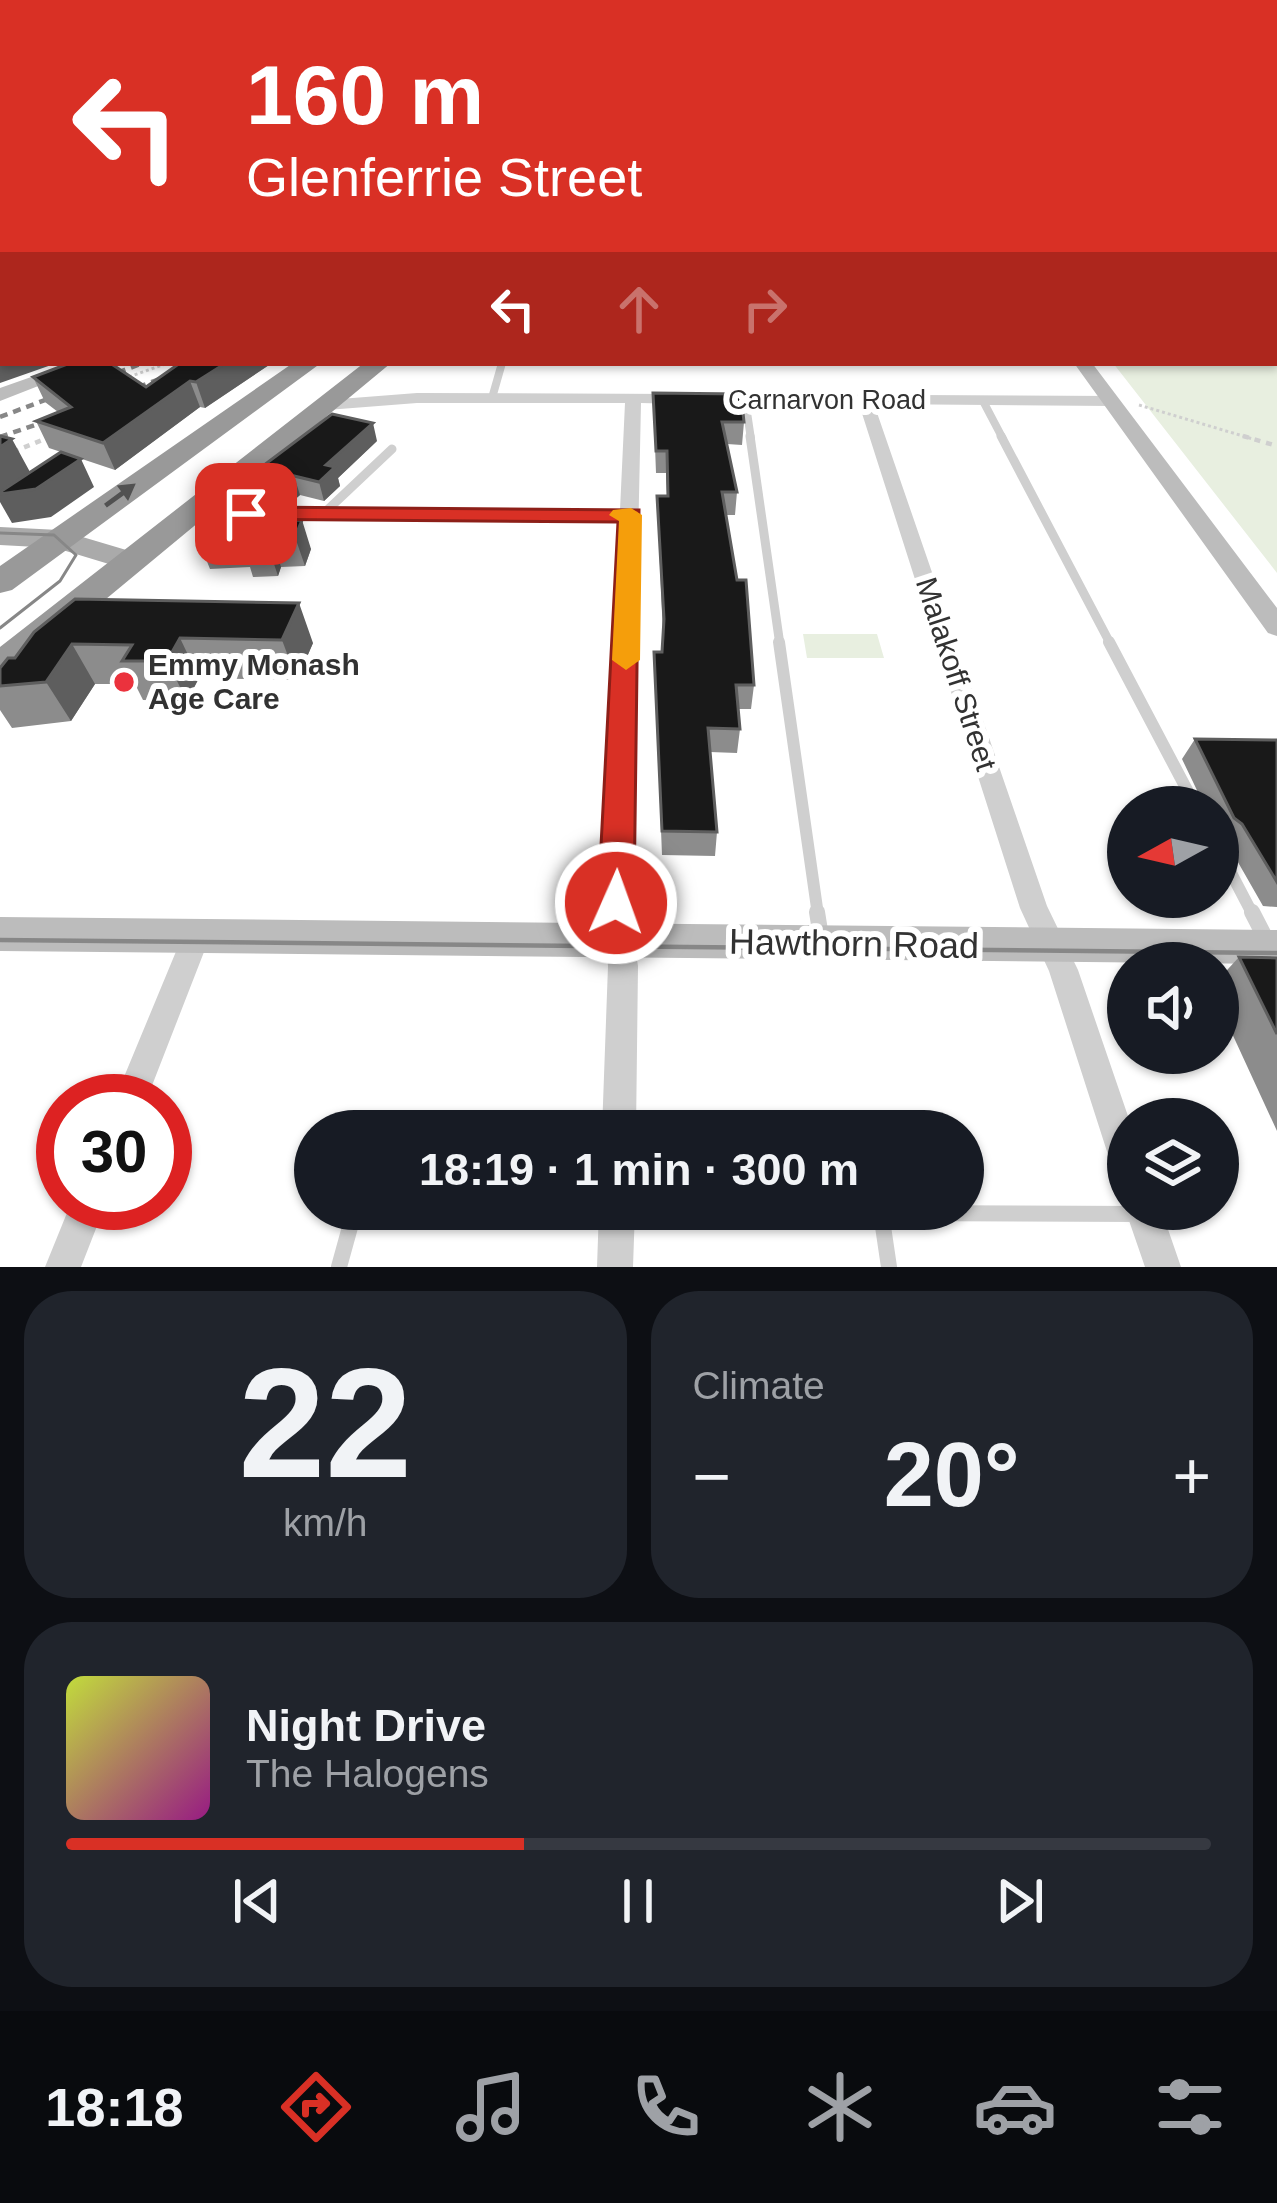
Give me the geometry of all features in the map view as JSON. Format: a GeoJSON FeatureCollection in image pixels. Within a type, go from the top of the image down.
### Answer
{"type":"FeatureCollection","features":[{"type":"Feature","properties":{"kind":"highway"},"geometry":{"type":"LineString","coordinates":[[0,582],[304,366]]}},
{"type":"Feature","properties":{"kind":"highway"},"geometry":{"type":"LineString","coordinates":[[0,668],[375,366]]}},
{"type":"Feature","properties":{"kind":"highway"},"geometry":{"type":"LineString","coordinates":[[176,455],[184,469],[194,472],[260,459]]}},
{"type":"Feature","properties":{"kind":"main road"},"geometry":{"type":"LineString","coordinates":[[0,392],[71,366]]}},
{"type":"Feature","properties":{"kind":"main road"},"geometry":{"type":"LineString","coordinates":[[0,392],[79,366]]}},
{"type":"Feature","properties":{"kind":"main road"},"geometry":{"type":"LineString","coordinates":[[1086,366],[1122,403],[1277,627]]}},
{"type":"Feature","properties":{"kind":"main road"},"geometry":{"type":"LineString","coordinates":[[0,536],[59,539],[132,562]]}},
{"type":"Feature","properties":{"kind":"main road","name":"Hawthorn Road"},"geometry":{"type":"LineString","coordinates":[[0,934],[1274,947]]}},
{"type":"Feature","properties":{"kind":"street","name":"Carnarvon Road"},"geometry":{"type":"LineString","coordinates":[[327,405],[492,398],[1122,403]]}},
{"type":"Feature","properties":{"kind":"street"},"geometry":{"type":"LineString","coordinates":[[619,1110],[622,941],[616,916],[633,399]]}},
{"type":"Feature","properties":{"kind":"street","name":"Malakoff Street"},"geometry":{"type":"LineString","coordinates":[[865,400],[1034,908],[1052,945],[1107,1103]]}},
{"type":"Feature","properties":{"kind":"street"},"geometry":{"type":"LineString","coordinates":[[206,503],[246,514],[631,515]]}},
{"type":"Feature","properties":{"kind":"street"},"geometry":{"type":"LineString","coordinates":[[141,1074],[196,934]]}},
{"type":"Feature","properties":{"kind":"street"},"geometry":{"type":"LineString","coordinates":[[63,1267],[78,1230]]}},
{"type":"Feature","properties":{"kind":"street"},"geometry":{"type":"LineString","coordinates":[[615,1267],[616,1230]]}},
{"type":"Feature","properties":{"kind":"street"},"geometry":{"type":"LineString","coordinates":[[1150,1230],[1163,1267]]}},
{"type":"Feature","properties":{"kind":"lane"},"geometry":{"type":"LineString","coordinates":[[492,398],[501,366]]}},
{"type":"Feature","properties":{"kind":"lane"},"geometry":{"type":"LineString","coordinates":[[745,399],[822,943]]}},
{"type":"Feature","properties":{"kind":"lane"},"geometry":{"type":"LineString","coordinates":[[983,400],[1185,786]]}},
{"type":"Feature","properties":{"kind":"lane"},"geometry":{"type":"LineString","coordinates":[[322,514],[392,449]]}},
{"type":"Feature","properties":{"kind":"lane"},"geometry":{"type":"LineString","coordinates":[[1239,885],[1274,947]]}},
{"type":"Feature","properties":{"kind":"lane"},"geometry":{"type":"LineString","coordinates":[[889,1267],[881,1213],[1107,1212]]}},
{"type":"Feature","properties":{"kind":"lane"},"geometry":{"type":"LineString","coordinates":[[339,1267],[349,1230]]}},
{"type":"Feature","properties":{"kind":"path"},"geometry":{"type":"LineString","coordinates":[[127,379],[157,366]]}},
{"type":"Feature","properties":{"kind":"path"},"geometry":{"type":"LineString","coordinates":[[169,366],[174,369]]}},
{"type":"Feature","properties":{"kind":"path"},"geometry":{"type":"LineString","coordinates":[[1122,403],[1277,448]]}},
{"type":"Feature","properties":{"kind":"path"},"geometry":{"type":"LineString","coordinates":[[0,457],[56,435]]}},
{"type":"Feature","properties":{"kind":"green space"},"geometry":{"type":"Polygon","coordinates":[[[1115,366],[1277,366],[1277,573],[1115,366]]]}},
{"type":"Feature","properties":{"kind":"green space"},"geometry":{"type":"Polygon","coordinates":[[[803,634],[877,634],[884,658],[807,658],[803,634]]]}},
{"type":"Feature","properties":{"kind":"building"},"geometry":{"type":"Polygon","coordinates":[[[62,366],[114,366],[146,387],[176,366],[221,366],[190,381],[103,443],[36,421],[71,407],[33,377],[62,366]]]}},
{"type":"Feature","properties":{"kind":"building"},"geometry":{"type":"Polygon","coordinates":[[[653,393],[741,394],[744,422],[722,422],[737,492],[722,492],[737,580],[746,580],[754,685],[736,685],[740,729],[708,728],[717,832],[662,831],[654,652],[662,652],[664,619],[657,496],[668,496],[667,451],[656,451],[653,393]]]}},
{"type":"Feature","properties":{"kind":"building"},"geometry":{"type":"Polygon","coordinates":[[[332,414],[373,423],[326,465],[335,467],[319,482],[294,476],[286,483],[272,484],[247,478],[332,414]]]}},
{"type":"Feature","properties":{"kind":"building"},"geometry":{"type":"Polygon","coordinates":[[[61,452],[81,459],[36,489],[0,494],[0,492],[61,452]]]}},
{"type":"Feature","properties":{"kind":"building"},"geometry":{"type":"Polygon","coordinates":[[[282,511],[278,521],[302,520],[295,537],[272,538],[268,546],[242,547],[246,538],[198,539],[211,514],[282,511]]]}},
{"type":"Feature","properties":{"kind":"building"},"geometry":{"type":"Polygon","coordinates":[[[75,599],[299,603],[282,640],[180,638],[167,661],[122,661],[132,645],[72,644],[46,682],[0,686],[0,668],[8,658],[15,658],[34,632],[75,599]]]}},
{"type":"Feature","properties":{"kind":"building"},"geometry":{"type":"Polygon","coordinates":[[[1195,739],[1277,740],[1277,882],[1239,822],[1239,786],[1218,786],[1195,739]]]}},
{"type":"Feature","properties":{"kind":"building"},"geometry":{"type":"Polygon","coordinates":[[[1239,957],[1277,958],[1277,1034],[1239,957]]]}},
{"type":"Feature","properties":{"kind":"tram line"},"geometry":{"type":"LineString","coordinates":[[0,533],[54,535],[76,555],[60,581],[0,628]]}},
{"type":"Feature","properties":{"kind":"tram line"},"geometry":{"type":"LineString","coordinates":[[0,940],[1277,953]]}},
{"type":"Feature","properties":{"kind":"railway"},"geometry":{"type":"LineString","coordinates":[[0,417],[135,366]]}},
{"type":"Feature","properties":{"kind":"railway"},"geometry":{"type":"LineString","coordinates":[[112,397],[194,366]]}},
{"type":"Feature","properties":{"kind":"railway"},"geometry":{"type":"LineString","coordinates":[[0,437],[67,414]]}},
{"type":"Feature","properties":{"kind":"slow traffic"},"geometry":{"type":"LineString","coordinates":[[621,515],[631,515],[626,660]]}},
{"type":"Feature","properties":{"kind":"place","name":"Emmy Monash Age Care"},"geometry":{"type":"Point","coordinates":[124,682]}},
{"type":"Feature","properties":{"kind":"route"},"geometry":{"type":"LineString","coordinates":[[246,514],[631,515],[616,903]]}}]}
